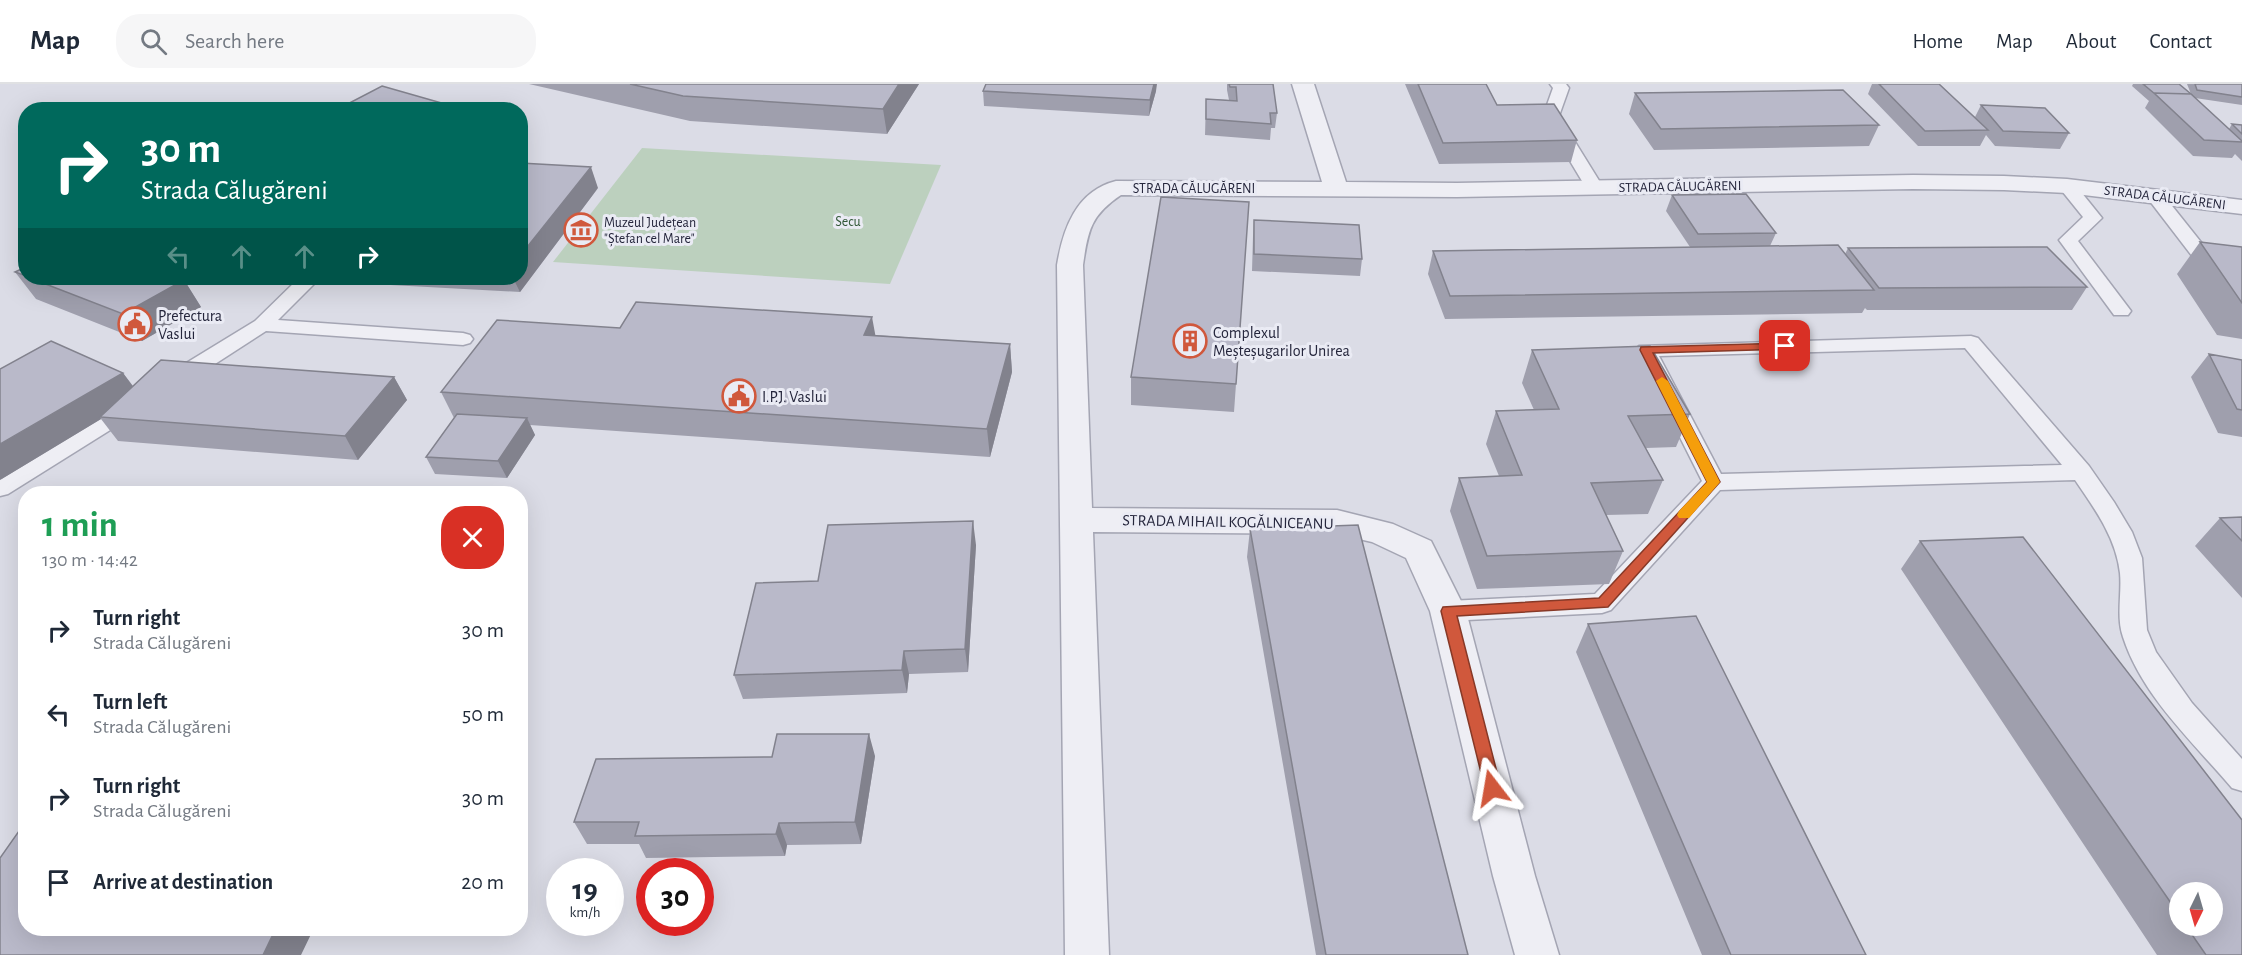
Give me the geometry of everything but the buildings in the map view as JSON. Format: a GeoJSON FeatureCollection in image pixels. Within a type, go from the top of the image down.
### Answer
{"type":"FeatureCollection","features":[{"type":"Feature","properties":{"kind":"street"},"geometry":{"type":"LineString","coordinates":[[1303,84],[1337,190]]}},
{"type":"Feature","properties":{"kind":"street","name":"STRADA CĂLUGĂRENI"},"geometry":{"type":"LineString","coordinates":[[1078,520],[1070,265],[1075,235],[1082,216],[1096,201],[1116,188],[1337,190],[1913,182],[2067,186],[2242,207]]}},
{"type":"Feature","properties":{"kind":"street"},"geometry":{"type":"LineString","coordinates":[[1078,520],[1087,955]]}},
{"type":"Feature","properties":{"kind":"street","name":"STRADA MIHAIL KOGĂLNICEANU"},"geometry":{"type":"LineString","coordinates":[[1078,520],[1337,522],[1381,532],[1419,550],[1448,611],[1514,876],[1537,955]]}},
{"type":"Feature","properties":{"kind":"lane"},"geometry":{"type":"LineString","coordinates":[[1558,84],[1561,88],[1551,116],[1594,187]]}},
{"type":"Feature","properties":{"kind":"lane"},"geometry":{"type":"LineString","coordinates":[[2067,186],[2093,218],[2068,240],[2121,311]]}},
{"type":"Feature","properties":{"kind":"lane"},"geometry":{"type":"LineString","coordinates":[[2155,196],[2209,264]]}},
{"type":"Feature","properties":{"kind":"lane"},"geometry":{"type":"LineString","coordinates":[[0,488],[262,325],[303,285]]}},
{"type":"Feature","properties":{"kind":"lane"},"geometry":{"type":"LineString","coordinates":[[262,325],[463,339]]}},
{"type":"Feature","properties":{"kind":"lane"},"geometry":{"type":"LineString","coordinates":[[1714,482],[1646,350],[1971,342],[2081,472],[2112,514],[2127,546],[2132,572],[2135,635],[2152,669],[2242,779]]}},
{"type":"Feature","properties":{"kind":"lane"},"geometry":{"type":"LineString","coordinates":[[1448,611],[1602,603],[1714,482],[2081,472]]}},
{"type":"Feature","properties":{"kind":"green space","name":"Secu"},"geometry":{"type":"Polygon","coordinates":[[[642,148],[941,165],[890,284],[553,262],[642,148]]]}},
{"type":"Feature","properties":{"kind":"slow traffic"},"geometry":{"type":"LineString","coordinates":[[1662,381],[1714,482],[1684,515]]}},
{"type":"Feature","properties":{"kind":"place","name":"Muzeul Județean \"Ștefan cel Mare\""},"geometry":{"type":"Point","coordinates":[581,230]}},
{"type":"Feature","properties":{"kind":"place","name":"Prefectura Vaslui"},"geometry":{"type":"Point","coordinates":[135,324]}},
{"type":"Feature","properties":{"kind":"place","name":"Complexul Meșteșugarilor Unirea"},"geometry":{"type":"Point","coordinates":[1190,341]}},
{"type":"Feature","properties":{"kind":"place","name":"I.P.J. Vaslui"},"geometry":{"type":"Point","coordinates":[739,396]}},
{"type":"Feature","properties":{"kind":"route"},"geometry":{"type":"LineString","coordinates":[[1492,788],[1448,611],[1602,603],[1714,482],[1646,350],[1785,346]]}}]}
